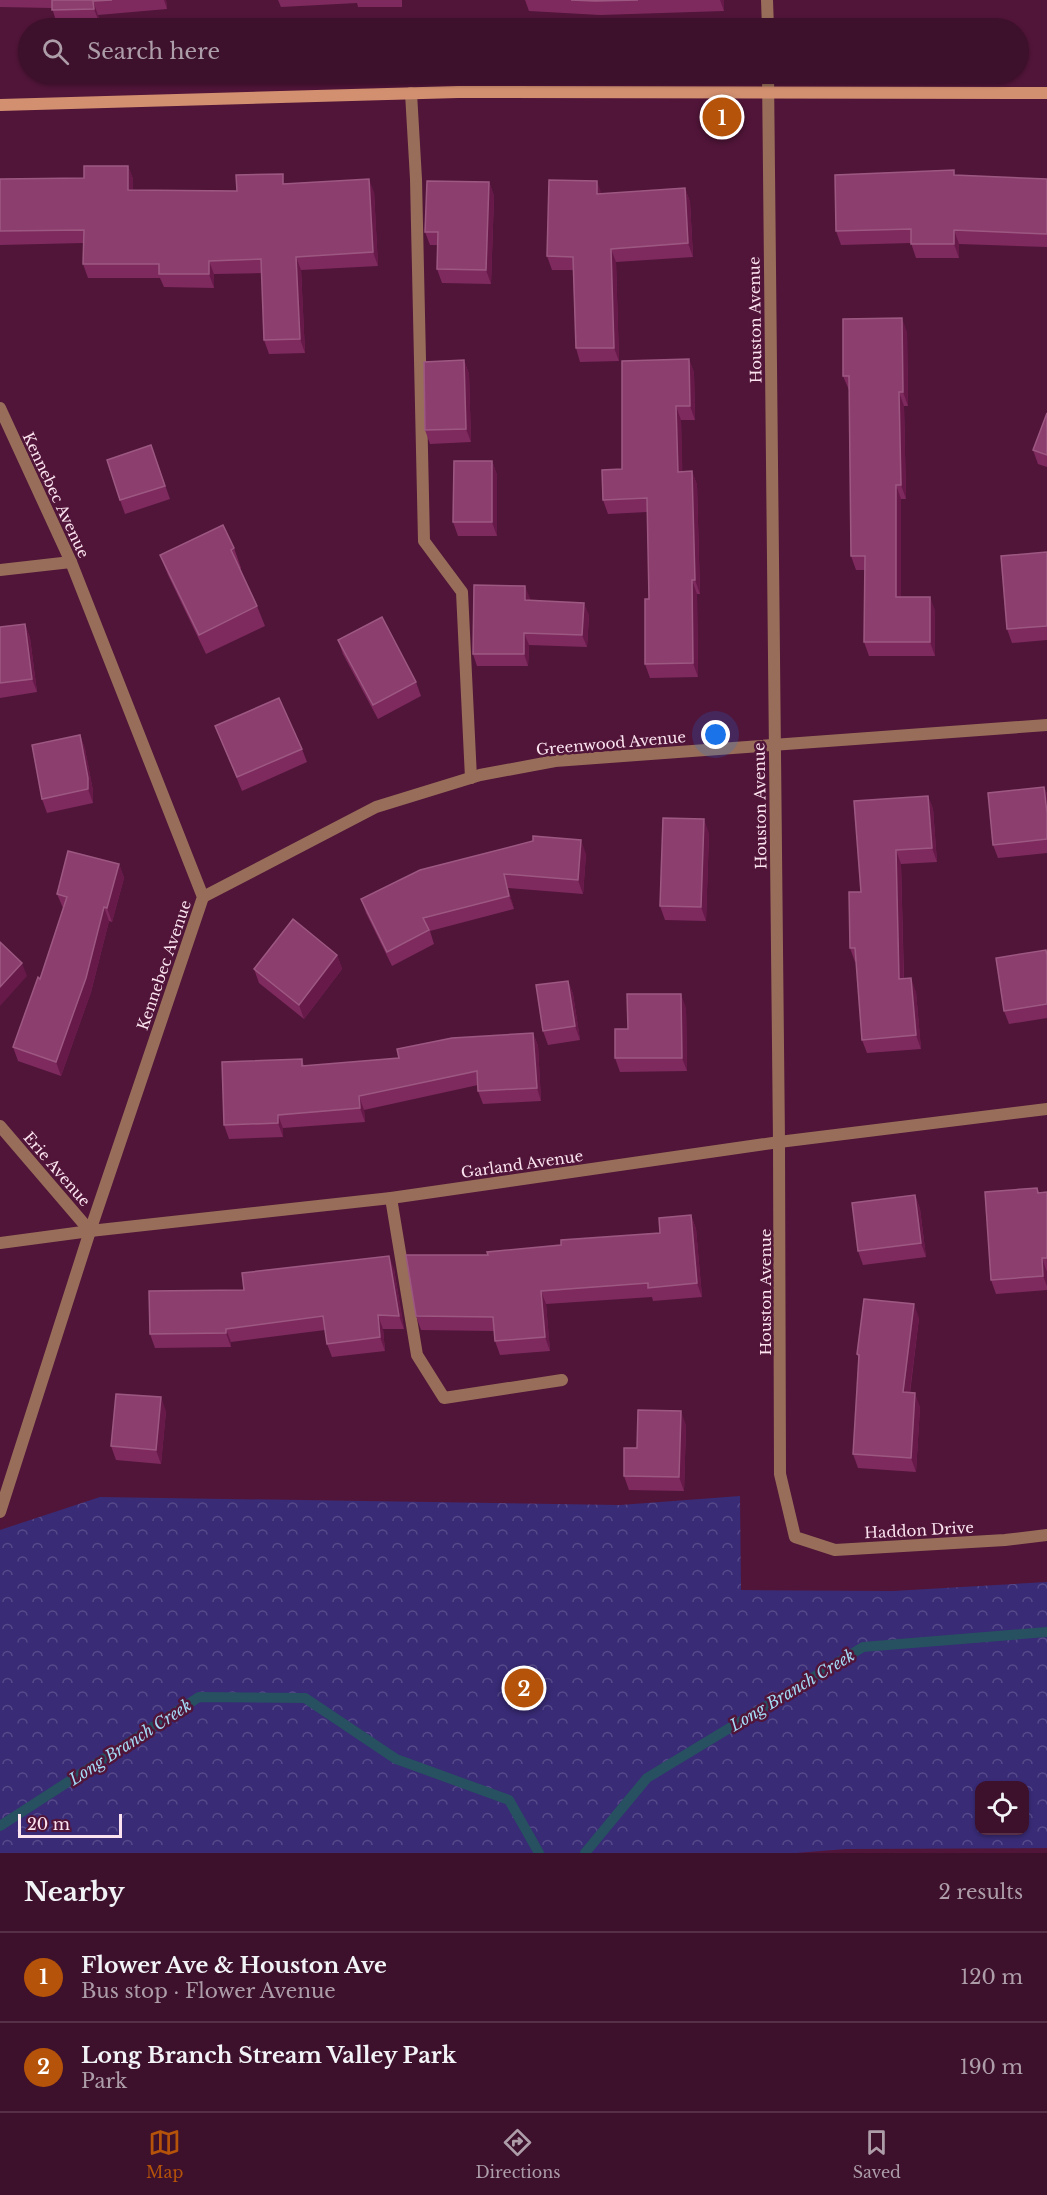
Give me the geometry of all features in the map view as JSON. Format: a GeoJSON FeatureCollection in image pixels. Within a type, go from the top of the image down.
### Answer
{"type":"FeatureCollection","features":[{"type":"Feature","properties":{"kind":"street"},"geometry":{"type":"LineString","coordinates":[[767,0],[768,18]]}},
{"type":"Feature","properties":{"kind":"street","name":"Houston Avenue"},"geometry":{"type":"LineString","coordinates":[[768,84],[779,1142],[780,1474],[795,1537]]}},
{"type":"Feature","properties":{"kind":"street"},"geometry":{"type":"LineString","coordinates":[[0,105],[411,93],[1047,93]]}},
{"type":"Feature","properties":{"kind":"street"},"geometry":{"type":"LineString","coordinates":[[411,93],[416,179],[424,542],[462,592],[471,778]]}},
{"type":"Feature","properties":{"kind":"street","name":"Kennebec Avenue"},"geometry":{"type":"LineString","coordinates":[[0,408],[71,562],[203,897],[90,1231],[0,1512]]}},
{"type":"Feature","properties":{"kind":"street"},"geometry":{"type":"LineString","coordinates":[[0,570],[71,562]]}},
{"type":"Feature","properties":{"kind":"street","name":"Greenwood Avenue"},"geometry":{"type":"LineString","coordinates":[[203,897],[376,807],[471,778],[555,761],[1047,725]]}},
{"type":"Feature","properties":{"kind":"street","name":"Garland Avenue"},"geometry":{"type":"LineString","coordinates":[[0,1243],[391,1198],[779,1142],[1047,1109]]}},
{"type":"Feature","properties":{"kind":"street","name":"Erie Avenue"},"geometry":{"type":"LineString","coordinates":[[0,1126],[90,1231]]}},
{"type":"Feature","properties":{"kind":"street"},"geometry":{"type":"LineString","coordinates":[[391,1198],[417,1355],[444,1398],[562,1380]]}},
{"type":"Feature","properties":{"kind":"street","name":"Haddon Drive"},"geometry":{"type":"LineString","coordinates":[[795,1537],[835,1550],[1005,1540],[1047,1535]]}},
{"type":"Feature","properties":{"kind":"green space"},"geometry":{"type":"Polygon","coordinates":[[[740,1496],[741,1590],[893,1591],[1047,1582],[1047,1848],[846,1849],[796,1853],[0,1853],[0,1530],[100,1497],[620,1505],[740,1496]]]}},
{"type":"Feature","properties":{"kind":"building"},"geometry":{"type":"Polygon","coordinates":[[[52,0],[112,0],[93,1],[94,9],[52,10],[52,0]]]}},
{"type":"Feature","properties":{"kind":"building"},"geometry":{"type":"Polygon","coordinates":[[[571,0],[638,0],[595,1],[571,0]]]}},
{"type":"Feature","properties":{"kind":"building"},"geometry":{"type":"Polygon","coordinates":[[[84,166],[128,166],[128,190],[237,191],[236,175],[283,174],[283,184],[369,179],[373,252],[296,257],[300,339],[264,340],[261,259],[209,261],[209,274],[159,274],[159,264],[83,264],[84,230],[0,231],[0,179],[84,178],[84,166]]]}},
{"type":"Feature","properties":{"kind":"building"},"geometry":{"type":"Polygon","coordinates":[[[954,170],[954,175],[1047,179],[1047,234],[954,230],[954,244],[911,244],[911,229],[836,231],[835,175],[954,170]]]}},
{"type":"Feature","properties":{"kind":"building"},"geometry":{"type":"Polygon","coordinates":[[[549,180],[597,181],[597,194],[685,188],[688,243],[611,249],[614,348],[576,348],[573,257],[547,256],[549,180]]]}},
{"type":"Feature","properties":{"kind":"building"},"geometry":{"type":"Polygon","coordinates":[[[427,181],[489,182],[486,270],[437,269],[438,232],[425,232],[427,181]]]}},
{"type":"Feature","properties":{"kind":"building"},"geometry":{"type":"Polygon","coordinates":[[[902,318],[903,392],[899,392],[901,485],[896,485],[896,597],[930,597],[930,642],[864,642],[865,556],[851,556],[849,376],[843,376],[843,319],[902,318]]]}},
{"type":"Feature","properties":{"kind":"building"},"geometry":{"type":"Polygon","coordinates":[[[689,359],[690,406],[676,406],[678,472],[692,471],[695,580],[692,580],[693,663],[645,664],[645,599],[649,599],[647,498],[603,500],[602,470],[622,469],[622,361],[689,359]]]}},
{"type":"Feature","properties":{"kind":"building"},"geometry":{"type":"Polygon","coordinates":[[[464,360],[466,429],[425,430],[424,362],[464,360]]]}},
{"type":"Feature","properties":{"kind":"building"},"geometry":{"type":"Polygon","coordinates":[[[1047,413],[1047,455],[1033,450],[1047,413]]]}},
{"type":"Feature","properties":{"kind":"building"},"geometry":{"type":"Polygon","coordinates":[[[151,445],[165,486],[120,500],[107,460],[151,445]]]}},
{"type":"Feature","properties":{"kind":"building"},"geometry":{"type":"Polygon","coordinates":[[[454,461],[492,461],[492,522],[453,522],[454,461]]]}},
{"type":"Feature","properties":{"kind":"building"},"geometry":{"type":"Polygon","coordinates":[[[223,525],[234,548],[231,550],[257,606],[199,635],[160,555],[223,525]]]}},
{"type":"Feature","properties":{"kind":"building"},"geometry":{"type":"Polygon","coordinates":[[[1047,552],[1047,626],[1007,629],[1001,556],[1047,552]]]}},
{"type":"Feature","properties":{"kind":"building"},"geometry":{"type":"Polygon","coordinates":[[[474,585],[525,586],[525,600],[584,603],[582,635],[524,633],[524,654],[473,654],[474,585]]]}},
{"type":"Feature","properties":{"kind":"building"},"geometry":{"type":"Polygon","coordinates":[[[382,617],[416,682],[373,705],[338,640],[382,617]]]}},
{"type":"Feature","properties":{"kind":"building"},"geometry":{"type":"Polygon","coordinates":[[[25,624],[32,679],[0,683],[0,627],[25,624]]]}},
{"type":"Feature","properties":{"kind":"building"},"geometry":{"type":"Polygon","coordinates":[[[279,698],[302,749],[237,777],[215,726],[279,698]]]}},
{"type":"Feature","properties":{"kind":"building"},"geometry":{"type":"Polygon","coordinates":[[[80,735],[88,789],[42,799],[32,745],[80,735]]]}},
{"type":"Feature","properties":{"kind":"building"},"geometry":{"type":"Polygon","coordinates":[[[1044,787],[1047,839],[993,845],[988,793],[1044,787]]]}},
{"type":"Feature","properties":{"kind":"building"},"geometry":{"type":"Polygon","coordinates":[[[928,796],[932,848],[896,850],[899,979],[911,978],[916,1035],[862,1040],[855,948],[850,948],[849,892],[861,892],[854,801],[928,796]]]}},
{"type":"Feature","properties":{"kind":"building"},"geometry":{"type":"Polygon","coordinates":[[[663,818],[704,819],[701,907],[660,906],[663,818]]]}},
{"type":"Feature","properties":{"kind":"building"},"geometry":{"type":"Polygon","coordinates":[[[533,836],[581,840],[578,880],[504,874],[509,896],[423,918],[429,930],[387,952],[361,899],[420,870],[533,841],[533,836]]]}},
{"type":"Feature","properties":{"kind":"building"},"geometry":{"type":"Polygon","coordinates":[[[68,851],[119,864],[107,908],[104,907],[86,978],[56,1062],[13,1047],[38,977],[40,979],[67,897],[57,894],[68,851]]]}},
{"type":"Feature","properties":{"kind":"building"},"geometry":{"type":"Polygon","coordinates":[[[293,919],[337,955],[299,1005],[254,969],[293,919]]]}},
{"type":"Feature","properties":{"kind":"building"},"geometry":{"type":"Polygon","coordinates":[[[0,942],[22,963],[0,987],[0,942]]]}},
{"type":"Feature","properties":{"kind":"building"},"geometry":{"type":"Polygon","coordinates":[[[1046,950],[1047,1004],[1004,1011],[996,958],[1046,950]]]}},
{"type":"Feature","properties":{"kind":"building"},"geometry":{"type":"Polygon","coordinates":[[[568,981],[575,1026],[543,1031],[536,985],[568,981]]]}},
{"type":"Feature","properties":{"kind":"building"},"geometry":{"type":"Polygon","coordinates":[[[627,994],[681,994],[682,1058],[615,1058],[615,1029],[628,1029],[627,994]]]}},
{"type":"Feature","properties":{"kind":"building"},"geometry":{"type":"Polygon","coordinates":[[[533,1033],[537,1088],[478,1091],[477,1071],[359,1096],[360,1108],[278,1115],[278,1123],[224,1125],[222,1062],[302,1059],[302,1066],[399,1058],[397,1049],[452,1038],[533,1033]]]}},
{"type":"Feature","properties":{"kind":"building"},"geometry":{"type":"Polygon","coordinates":[[[1037,1188],[1038,1193],[1047,1192],[1047,1258],[1042,1258],[1043,1276],[991,1280],[985,1192],[1037,1188]]]}},
{"type":"Feature","properties":{"kind":"building"},"geometry":{"type":"Polygon","coordinates":[[[915,1195],[921,1243],[858,1251],[852,1203],[915,1195]]]}},
{"type":"Feature","properties":{"kind":"building"},"geometry":{"type":"Polygon","coordinates":[[[691,1215],[697,1283],[648,1288],[648,1283],[541,1291],[545,1337],[495,1341],[493,1317],[416,1316],[406,1255],[488,1255],[487,1252],[561,1245],[561,1240],[660,1233],[659,1218],[691,1215]]]}},
{"type":"Feature","properties":{"kind":"building"},"geometry":{"type":"Polygon","coordinates":[[[389,1256],[399,1316],[378,1315],[380,1337],[327,1344],[323,1316],[226,1329],[226,1333],[150,1334],[149,1291],[244,1290],[242,1273],[389,1256]]]}},
{"type":"Feature","properties":{"kind":"building"},"geometry":{"type":"Polygon","coordinates":[[[864,1299],[914,1304],[903,1392],[915,1393],[911,1458],[853,1454],[859,1355],[857,1354],[864,1299]]]}},
{"type":"Feature","properties":{"kind":"building"},"geometry":{"type":"Polygon","coordinates":[[[116,1394],[161,1397],[156,1450],[111,1446],[116,1394]]]}},
{"type":"Feature","properties":{"kind":"building"},"geometry":{"type":"Polygon","coordinates":[[[638,1410],[681,1411],[679,1477],[624,1476],[624,1448],[637,1448],[638,1410]]]}},
{"type":"Feature","properties":{"kind":"waterway","name":"Long Branch Creek"},"geometry":{"type":"LineString","coordinates":[[585,1853],[647,1778],[863,1647],[1047,1632]]}},
{"type":"Feature","properties":{"kind":"waterway","name":"Long Branch Creek"},"geometry":{"type":"LineString","coordinates":[[0,1826],[199,1697],[305,1698],[396,1759],[509,1800],[539,1853]]}},
{"type":"Feature","properties":{"kind":"place","name":"Flower Ave & Houston Ave"},"geometry":{"type":"Point","coordinates":[722,117]}},
{"type":"Feature","properties":{"kind":"place","name":"Long Branch Stream Valley Park"},"geometry":{"type":"Point","coordinates":[524,1688]}}]}
